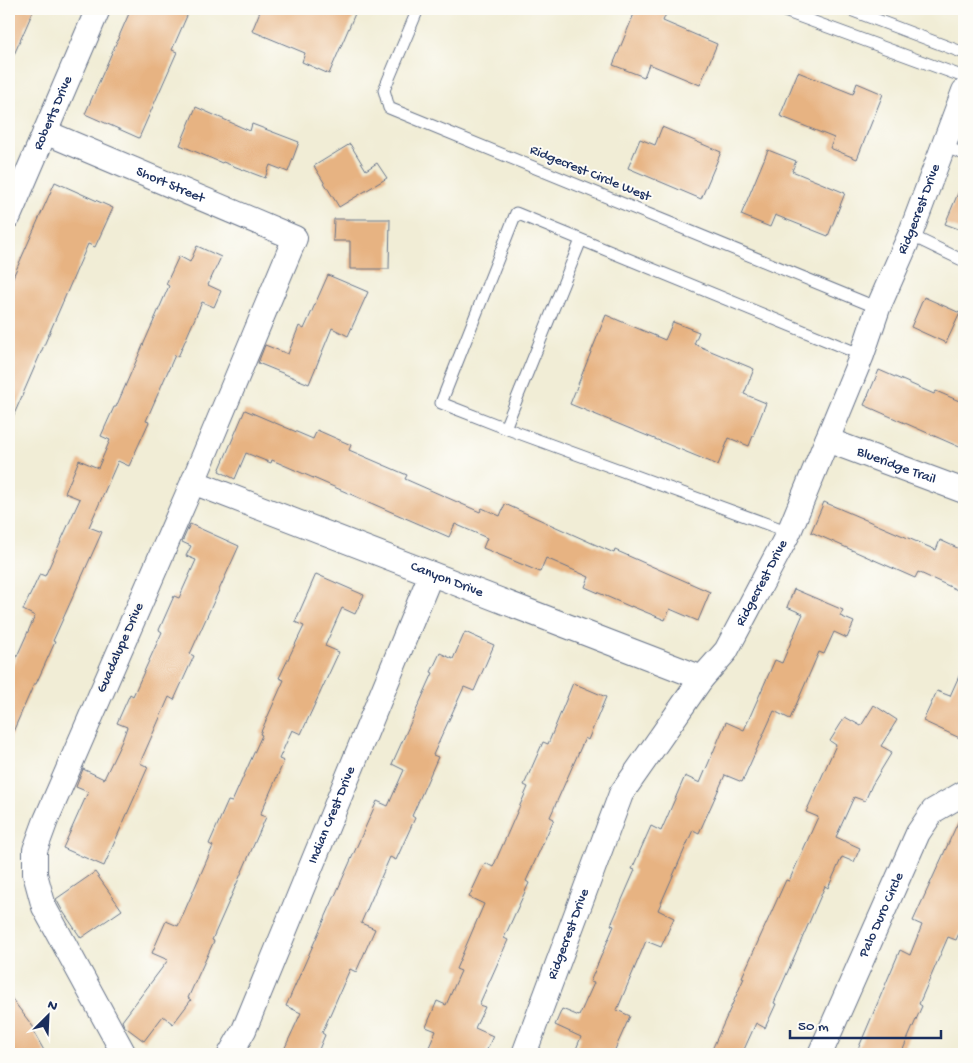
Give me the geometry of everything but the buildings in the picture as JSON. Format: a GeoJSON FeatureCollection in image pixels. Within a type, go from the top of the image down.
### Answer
{"type":"FeatureCollection","features":[{"type":"Feature","properties":{"kind":"street","name":"Roberts Drive"},"geometry":{"type":"LineString","coordinates":[[9,216],[98,9]]}},
{"type":"Feature","properties":{"kind":"street","name":"Ridgecrest Drive"},"geometry":{"type":"LineString","coordinates":[[524,1054],[621,794],[702,678],[726,652],[789,532],[862,355],[878,308],[910,236],[953,150],[964,91]]}},
{"type":"Feature","properties":{"kind":"street","name":"Short Street"},"geometry":{"type":"LineString","coordinates":[[45,132],[295,238]]}},
{"type":"Feature","properties":{"kind":"street","name":"Guadalupe Drive"},"geometry":{"type":"LineString","coordinates":[[124,1054],[44,907],[35,874],[35,850],[46,820],[193,482],[295,238]]}},
{"type":"Feature","properties":{"kind":"street","name":"Blueridge Trail"},"geometry":{"type":"LineString","coordinates":[[827,440],[964,491]]}},
{"type":"Feature","properties":{"kind":"street","name":"Canyon Drive"},"geometry":{"type":"LineString","coordinates":[[193,482],[702,678]]}},
{"type":"Feature","properties":{"kind":"street","name":"Indian Crest Drive"},"geometry":{"type":"LineString","coordinates":[[230,1054],[244,1030],[431,574]]}},
{"type":"Feature","properties":{"kind":"street","name":"Palo Duro Circle"},"geometry":{"type":"LineString","coordinates":[[820,1054],[918,833],[933,811],[964,793]]}},
{"type":"Feature","properties":{"kind":"lane","name":"Ridgecrest Circle West"},"geometry":{"type":"LineString","coordinates":[[418,9],[384,90],[389,108],[878,308]]}},
{"type":"Feature","properties":{"kind":"lane"},"geometry":{"type":"LineString","coordinates":[[779,9],[964,76]]}},
{"type":"Feature","properties":{"kind":"lane"},"geometry":{"type":"LineString","coordinates":[[848,9],[964,53]]}},
{"type":"Feature","properties":{"kind":"lane"},"geometry":{"type":"LineString","coordinates":[[789,532],[441,403],[516,213],[862,355]]}},
{"type":"Feature","properties":{"kind":"lane"},"geometry":{"type":"LineString","coordinates":[[910,236],[964,261]]}},
{"type":"Feature","properties":{"kind":"lane"},"geometry":{"type":"LineString","coordinates":[[505,428],[581,240]]}}]}
